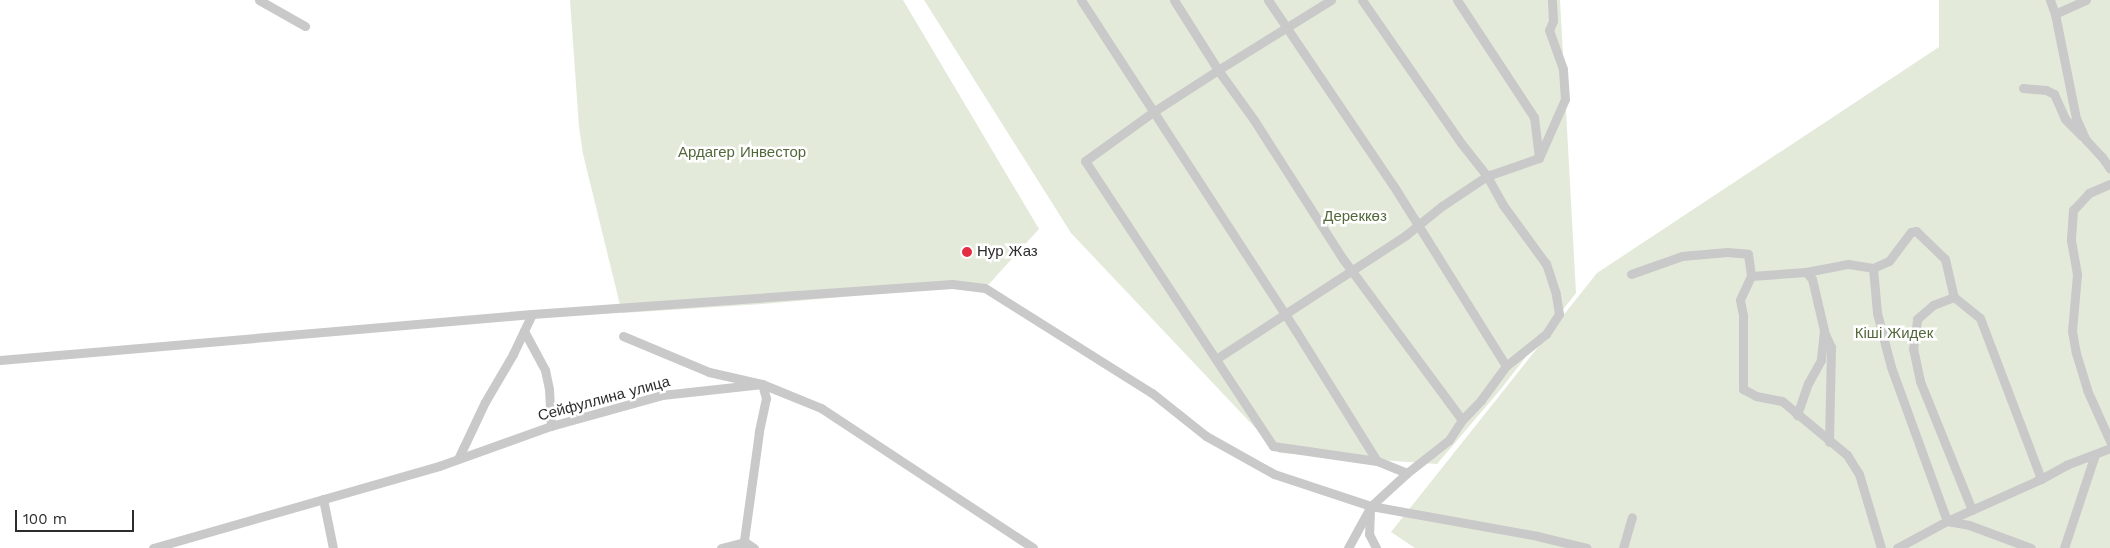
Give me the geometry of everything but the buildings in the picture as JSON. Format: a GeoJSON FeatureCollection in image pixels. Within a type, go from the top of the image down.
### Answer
{"type":"FeatureCollection","features":[{"type":"Feature","properties":{"kind":"street"},"geometry":{"type":"LineString","coordinates":[[259,0],[305,26]]}},
{"type":"Feature","properties":{"kind":"street"},"geometry":{"type":"LineString","coordinates":[[1081,0],[1378,461]]}},
{"type":"Feature","properties":{"kind":"street"},"geometry":{"type":"LineString","coordinates":[[1174,0],[1218,70],[1254,120],[1352,271],[1462,420]]}},
{"type":"Feature","properties":{"kind":"street"},"geometry":{"type":"LineString","coordinates":[[1268,0],[1418,226],[1506,366]]}},
{"type":"Feature","properties":{"kind":"street"},"geometry":{"type":"LineString","coordinates":[[1331,0],[1153,112],[1085,161],[1273,446],[1378,461],[1407,472]]}},
{"type":"Feature","properties":{"kind":"street"},"geometry":{"type":"LineString","coordinates":[[1348,548],[1371,506],[1407,472],[1449,440],[1462,420],[1481,400],[1506,366],[1546,334],[1559,314],[1556,294],[1546,264],[1504,205],[1487,176],[1428,96],[1362,0]]}},
{"type":"Feature","properties":{"kind":"street"},"geometry":{"type":"LineString","coordinates":[[1457,0],[1534,117],[1539,158]]}},
{"type":"Feature","properties":{"kind":"street"},"geometry":{"type":"LineString","coordinates":[[1216,359],[1352,271],[1487,176],[1539,158],[1565,99],[1563,69],[1549,30],[1553,20],[1552,0]]}},
{"type":"Feature","properties":{"kind":"street"},"geometry":{"type":"LineString","coordinates":[[2050,0],[2055,14],[2076,118],[2086,140]]}},
{"type":"Feature","properties":{"kind":"street"},"geometry":{"type":"LineString","coordinates":[[2055,14],[2086,0]]}},
{"type":"Feature","properties":{"kind":"street"},"geometry":{"type":"LineString","coordinates":[[2023,88],[2046,90],[2054,94],[2065,119],[2102,157],[2110,170]]}},
{"type":"Feature","properties":{"kind":"street"},"geometry":{"type":"LineString","coordinates":[[2110,184],[2088,193],[2073,210],[2071,240],[2077,274],[2072,331],[2076,353],[2087,390],[2110,441]]}},
{"type":"Feature","properties":{"kind":"street"},"geometry":{"type":"LineString","coordinates":[[1751,276],[1806,272],[1848,264],[1873,268],[1889,261],[1911,232],[1916,231],[1945,259],[1954,297],[1980,318],[2041,479]]}},
{"type":"Feature","properties":{"kind":"street"},"geometry":{"type":"LineString","coordinates":[[1631,274],[1682,256],[1701,256],[1727,252],[1748,254],[1751,276],[1740,300],[1743,316],[1742,389],[1756,396],[1782,401],[1847,456],[1859,474],[1881,548]]}},
{"type":"Feature","properties":{"kind":"street"},"geometry":{"type":"LineString","coordinates":[[1873,268],[1877,312],[1890,367],[1948,521]]}},
{"type":"Feature","properties":{"kind":"street"},"geometry":{"type":"LineString","coordinates":[[1806,272],[1812,279],[1824,330],[1832,347],[1829,442]]}},
{"type":"Feature","properties":{"kind":"street"},"geometry":{"type":"LineString","coordinates":[[0,360],[532,314],[952,284],[985,288],[1152,393],[1206,436],[1274,474],[1371,506],[1537,536],[1587,548]]}},
{"type":"Feature","properties":{"kind":"street"},"geometry":{"type":"LineString","coordinates":[[1954,297],[1933,305],[1917,319],[1913,349],[1920,381],[1972,510]]}},
{"type":"Feature","properties":{"kind":"street"},"geometry":{"type":"LineString","coordinates":[[458,459],[485,402],[513,354],[532,314]]}},
{"type":"Feature","properties":{"kind":"street"},"geometry":{"type":"LineString","coordinates":[[1797,415],[1808,383],[1821,360],[1824,330]]}},
{"type":"Feature","properties":{"kind":"street"},"geometry":{"type":"LineString","coordinates":[[524,331],[545,370],[549,389],[551,426]]}},
{"type":"Feature","properties":{"kind":"street"},"geometry":{"type":"LineString","coordinates":[[624,336],[709,372],[762,384],[766,398],[758,432],[744,545]]}},
{"type":"Feature","properties":{"kind":"street","name":"Сейфуллина улица"},"geometry":{"type":"LineString","coordinates":[[153,548],[458,459],[551,426],[662,395],[762,384],[821,408],[1033,548]]}},
{"type":"Feature","properties":{"kind":"street"},"geometry":{"type":"LineString","coordinates":[[1897,548],[1948,521],[2066,466],[2110,448]]}},
{"type":"Feature","properties":{"kind":"street"},"geometry":{"type":"LineString","coordinates":[[2064,548],[2095,454]]}},
{"type":"Feature","properties":{"kind":"street"},"geometry":{"type":"LineString","coordinates":[[324,499],[333,548]]}},
{"type":"Feature","properties":{"kind":"street"},"geometry":{"type":"LineString","coordinates":[[1371,506],[1369,534],[1376,548]]}},
{"type":"Feature","properties":{"kind":"street"},"geometry":{"type":"LineString","coordinates":[[1623,548],[1632,517]]}},
{"type":"Feature","properties":{"kind":"street"},"geometry":{"type":"LineString","coordinates":[[1948,521],[1969,525],[2031,548]]}},
{"type":"Feature","properties":{"kind":"street"},"geometry":{"type":"LineString","coordinates":[[721,548],[744,545],[754,548]]}},
{"type":"Feature","properties":{"kind":"green space","name":"Ардагер Инвестор"},"geometry":{"type":"Polygon","coordinates":[[[570,0],[903,0],[1039,229],[989,284],[763,304],[622,313],[583,154],[579,127],[570,0]]]}},
{"type":"Feature","properties":{"kind":"green space","name":"Дереккөз"},"geometry":{"type":"Polygon","coordinates":[[[924,0],[1560,0],[1576,293],[1500,390],[1437,464],[1279,453],[1071,233],[924,0]]]}},
{"type":"Feature","properties":{"kind":"green space","name":"Кіші Жидек"},"geometry":{"type":"Polygon","coordinates":[[[1939,0],[2110,0],[2110,548],[1415,548],[1391,532],[1597,273],[1939,47],[1939,0]]]}},
{"type":"Feature","properties":{"kind":"place","name":"Нур Жаз"},"geometry":{"type":"Point","coordinates":[967,252]}}]}
